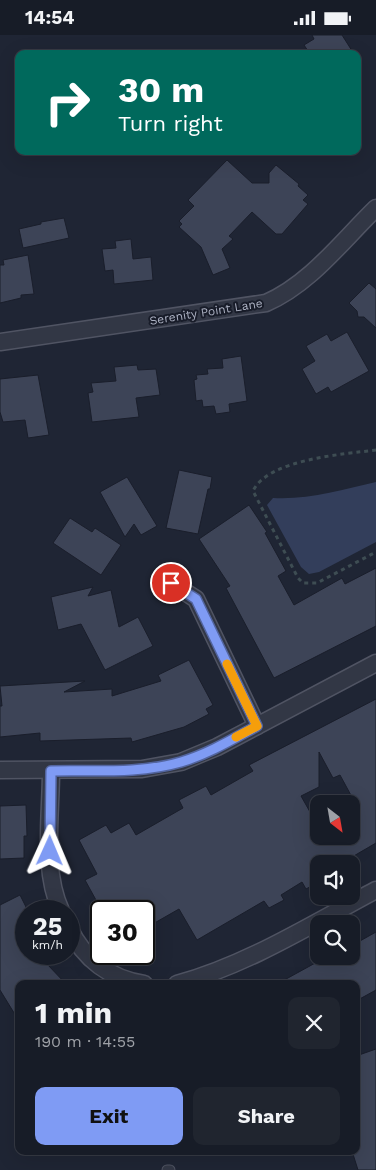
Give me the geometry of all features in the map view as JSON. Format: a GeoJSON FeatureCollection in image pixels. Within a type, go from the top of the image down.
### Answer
{"type":"FeatureCollection","features":[{"type":"Feature","properties":{"kind":"street","name":"Serenity Point Lane"},"geometry":{"type":"LineString","coordinates":[[0,341],[266,303],[285,295],[302,281],[376,208]]}},
{"type":"Feature","properties":{"kind":"street"},"geometry":{"type":"LineString","coordinates":[[171,583],[196,599],[257,726]]}},
{"type":"Feature","properties":{"kind":"street"},"geometry":{"type":"LineString","coordinates":[[0,770],[142,769],[181,762],[217,747],[376,663]]}},
{"type":"Feature","properties":{"kind":"street"},"geometry":{"type":"LineString","coordinates":[[51,771],[51,867],[57,900]]}},
{"type":"Feature","properties":{"kind":"street"},"geometry":{"type":"LineString","coordinates":[[192,980],[241,961],[376,890]]}},
{"type":"Feature","properties":{"kind":"street"},"geometry":{"type":"LineString","coordinates":[[80,948],[98,967],[126,980]]}},
{"type":"Feature","properties":{"kind":"path"},"geometry":{"type":"LineString","coordinates":[[376,450],[337,454],[284,467],[268,474],[257,484],[253,491],[298,579],[303,583],[317,583],[376,552]]}},
{"type":"Feature","properties":{"kind":"water"},"geometry":{"type":"Polygon","coordinates":[[[376,482],[376,542],[319,572],[309,574],[301,567],[267,505],[273,498],[312,496],[376,482]]]}},
{"type":"Feature","properties":{"kind":"building"},"geometry":{"type":"Polygon","coordinates":[[[312,35],[342,35],[351,50],[307,50],[304,45],[314,39],[312,35]]]}},
{"type":"Feature","properties":{"kind":"building"},"geometry":{"type":"Polygon","coordinates":[[[227,160],[252,183],[269,183],[269,173],[276,165],[299,184],[298,186],[308,195],[303,200],[308,204],[282,234],[276,234],[252,212],[229,236],[233,239],[222,249],[230,268],[213,275],[201,247],[179,227],[182,224],[179,221],[194,206],[188,200],[227,160]]]}},
{"type":"Feature","properties":{"kind":"building"},"geometry":{"type":"Polygon","coordinates":[[[64,218],[69,238],[23,248],[19,229],[41,224],[41,222],[64,218]]]}},
{"type":"Feature","properties":{"kind":"building"},"geometry":{"type":"Polygon","coordinates":[[[131,239],[133,259],[151,257],[153,280],[114,284],[113,270],[105,271],[102,249],[116,248],[115,241],[131,239]]]}},
{"type":"Feature","properties":{"kind":"building"},"geometry":{"type":"Polygon","coordinates":[[[28,255],[34,294],[21,295],[21,298],[0,303],[0,265],[4,265],[3,260],[28,255]]]}},
{"type":"Feature","properties":{"kind":"building"},"geometry":{"type":"Polygon","coordinates":[[[369,283],[376,289],[376,328],[364,317],[358,317],[357,311],[349,303],[369,283]]]}},
{"type":"Feature","properties":{"kind":"building"},"geometry":{"type":"Polygon","coordinates":[[[347,332],[369,371],[331,392],[328,387],[316,394],[302,369],[315,361],[306,346],[327,334],[331,341],[347,332]]]}},
{"type":"Feature","properties":{"kind":"building"},"geometry":{"type":"Polygon","coordinates":[[[241,356],[247,401],[229,404],[230,412],[216,414],[214,406],[203,407],[202,400],[196,401],[194,380],[197,379],[196,375],[208,374],[207,369],[223,368],[222,359],[241,356]]]}},
{"type":"Feature","properties":{"kind":"building"},"geometry":{"type":"Polygon","coordinates":[[[137,365],[138,370],[156,369],[160,395],[136,398],[139,417],[92,422],[88,393],[93,392],[91,383],[116,381],[114,367],[137,365]]]}},
{"type":"Feature","properties":{"kind":"building"},"geometry":{"type":"Polygon","coordinates":[[[38,375],[49,435],[28,438],[25,420],[3,422],[0,412],[0,379],[38,375]]]}},
{"type":"Feature","properties":{"kind":"building"},"geometry":{"type":"Polygon","coordinates":[[[179,470],[212,477],[198,534],[166,528],[179,470]]]}},
{"type":"Feature","properties":{"kind":"building"},"geometry":{"type":"Polygon","coordinates":[[[127,477],[157,526],[141,535],[134,524],[125,537],[100,492],[127,477]]]}},
{"type":"Feature","properties":{"kind":"building"},"geometry":{"type":"Polygon","coordinates":[[[249,505],[267,532],[265,533],[286,571],[278,576],[294,605],[342,578],[345,584],[376,568],[376,626],[274,678],[226,588],[230,586],[199,539],[249,505]]]}},
{"type":"Feature","properties":{"kind":"building"},"geometry":{"type":"Polygon","coordinates":[[[70,518],[92,532],[95,528],[121,545],[101,575],[53,543],[70,518]]]}},
{"type":"Feature","properties":{"kind":"building"},"geometry":{"type":"Polygon","coordinates":[[[93,587],[88,596],[111,590],[119,627],[138,617],[153,646],[105,670],[81,624],[58,630],[51,597],[93,587]]]}},
{"type":"Feature","properties":{"kind":"building"},"geometry":{"type":"Polygon","coordinates":[[[189,660],[213,705],[206,709],[209,714],[184,727],[132,742],[131,738],[40,741],[40,733],[0,737],[0,706],[2,706],[0,686],[85,681],[64,692],[112,689],[112,696],[161,681],[158,675],[189,660]]]}},
{"type":"Feature","properties":{"kind":"building"},"geometry":{"type":"Polygon","coordinates":[[[376,699],[376,843],[355,855],[310,855],[310,887],[306,889],[302,882],[281,895],[284,900],[269,908],[264,901],[197,940],[179,909],[155,923],[155,900],[96,900],[85,880],[97,874],[79,840],[106,825],[111,833],[129,823],[136,835],[183,808],[179,800],[206,786],[211,795],[253,771],[249,765],[376,699]]]}},
{"type":"Feature","properties":{"kind":"building"},"geometry":{"type":"Polygon","coordinates":[[[26,805],[27,836],[24,836],[24,858],[0,859],[0,806],[26,805]]]}},
{"type":"Feature","properties":{"kind":"building"},"geometry":{"type":"Polygon","coordinates":[[[20,895],[22,900],[15,900],[15,965],[48,965],[62,980],[15,980],[15,1014],[0,990],[0,905],[20,895]]]}},
{"type":"Feature","properties":{"kind":"building"},"geometry":{"type":"Polygon","coordinates":[[[376,932],[376,990],[360,999],[360,980],[284,980],[312,965],[360,965],[360,941],[376,932]]]}},
{"type":"Feature","properties":{"kind":"building"},"geometry":{"type":"Polygon","coordinates":[[[376,1049],[376,1170],[358,1170],[353,1155],[360,1155],[360,1055],[376,1049]]]}},
{"type":"Feature","properties":{"kind":"slow traffic"},"geometry":{"type":"LineString","coordinates":[[227,664],[257,726],[236,737]]}},
{"type":"Feature","properties":{"kind":"route"},"geometry":{"type":"LineString","coordinates":[[50,851],[51,771],[142,769],[181,762],[217,747],[257,726],[196,599],[171,583]]}}]}
